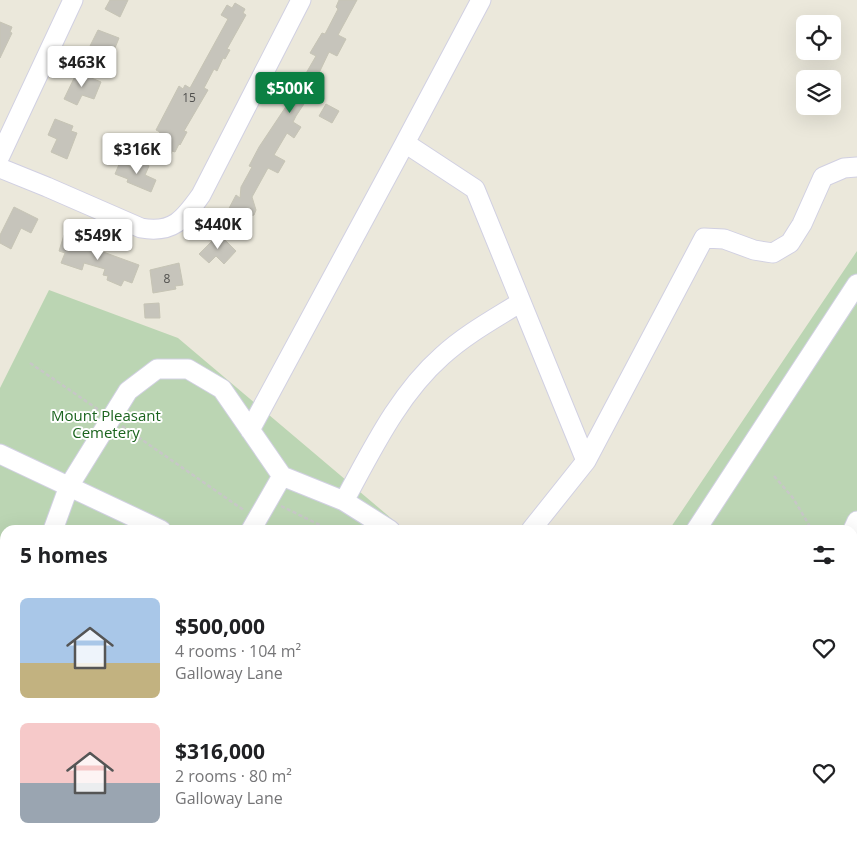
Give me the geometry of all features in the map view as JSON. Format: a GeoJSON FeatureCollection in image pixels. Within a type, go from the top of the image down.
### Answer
{"type":"FeatureCollection","features":[{"type":"Feature","properties":{"kind":"street"},"geometry":{"type":"LineString","coordinates":[[0,156],[73,0]]}},
{"type":"Feature","properties":{"kind":"street"},"geometry":{"type":"LineString","coordinates":[[0,168],[141,228],[152,230],[167,228],[181,221],[201,195],[301,0]]}},
{"type":"Feature","properties":{"kind":"street"},"geometry":{"type":"LineString","coordinates":[[250,430],[481,0]]}},
{"type":"Feature","properties":{"kind":"street"},"geometry":{"type":"LineString","coordinates":[[405,144],[474,189],[586,461]]}},
{"type":"Feature","properties":{"kind":"street"},"geometry":{"type":"LineString","coordinates":[[534,525],[586,461],[704,238],[724,239],[754,250],[774,253],[790,243],[802,224],[823,177],[844,168],[857,167]]}},
{"type":"Feature","properties":{"kind":"street"},"geometry":{"type":"LineString","coordinates":[[699,525],[857,284]]}},
{"type":"Feature","properties":{"kind":"street"},"geometry":{"type":"LineString","coordinates":[[344,501],[402,401],[421,379],[442,356],[472,333],[521,302]]}},
{"type":"Feature","properties":{"kind":"street"},"geometry":{"type":"LineString","coordinates":[[55,525],[70,486],[128,391],[157,369],[188,369],[222,390],[282,476],[344,501],[382,525]]}},
{"type":"Feature","properties":{"kind":"street"},"geometry":{"type":"LineString","coordinates":[[0,454],[151,525]]}},
{"type":"Feature","properties":{"kind":"street"},"geometry":{"type":"LineString","coordinates":[[254,525],[282,476]]}},
{"type":"Feature","properties":{"kind":"path"},"geometry":{"type":"LineString","coordinates":[[30,363],[111,418],[254,525]]}},
{"type":"Feature","properties":{"kind":"path"},"geometry":{"type":"LineString","coordinates":[[774,476],[793,498],[809,525]]}},
{"type":"Feature","properties":{"kind":"path"},"geometry":{"type":"LineString","coordinates":[[268,499],[320,525]]}},
{"type":"Feature","properties":{"kind":"green space"},"geometry":{"type":"Polygon","coordinates":[[[857,251],[857,525],[672,525],[857,251]]]}},
{"type":"Feature","properties":{"kind":"green space","name":"Mount Pleasant Cemetery"},"geometry":{"type":"Polygon","coordinates":[[[49,290],[178,338],[399,525],[0,525],[0,388],[49,290]]]}},
{"type":"Feature","properties":{"kind":"building"},"geometry":{"type":"Polygon","coordinates":[[[110,0],[128,0],[120,17],[105,9],[110,0]]]}},
{"type":"Feature","properties":{"kind":"building"},"geometry":{"type":"Polygon","coordinates":[[[339,0],[357,0],[338,35],[346,39],[337,56],[329,52],[319,73],[323,75],[296,116],[293,122],[301,127],[294,138],[287,133],[274,155],[285,161],[278,173],[268,168],[252,197],[256,210],[254,215],[241,221],[226,214],[236,195],[240,198],[241,187],[252,167],[249,166],[259,147],[293,96],[289,94],[302,73],[305,75],[316,56],[310,53],[322,33],[325,34],[338,9],[336,7],[339,0]]]}},
{"type":"Feature","properties":{"kind":"building"},"geometry":{"type":"Polygon","coordinates":[[[235,3],[245,9],[243,13],[246,15],[227,49],[230,50],[225,59],[223,58],[217,71],[214,69],[204,88],[208,90],[184,131],[187,132],[180,145],[175,152],[172,151],[170,156],[159,150],[162,145],[155,141],[160,132],[156,130],[179,86],[183,89],[185,85],[190,88],[228,19],[221,15],[227,5],[232,8],[235,3]]]}},
{"type":"Feature","properties":{"kind":"building"},"geometry":{"type":"Polygon","coordinates":[[[0,22],[12,27],[10,32],[12,33],[0,58],[0,22]]]}},
{"type":"Feature","properties":{"kind":"building"},"geometry":{"type":"Polygon","coordinates":[[[98,30],[119,38],[111,58],[103,55],[100,60],[86,54],[98,30]]]}},
{"type":"Feature","properties":{"kind":"building"},"geometry":{"type":"Polygon","coordinates":[[[77,72],[101,82],[94,99],[82,95],[77,105],[64,99],[77,72]]]}},
{"type":"Feature","properties":{"kind":"building"},"geometry":{"type":"Polygon","coordinates":[[[326,104],[339,111],[332,123],[319,116],[326,104]]]}},
{"type":"Feature","properties":{"kind":"building"},"geometry":{"type":"Polygon","coordinates":[[[55,119],[73,126],[71,131],[77,133],[67,159],[51,152],[57,139],[48,135],[55,119]]]}},
{"type":"Feature","properties":{"kind":"building"},"geometry":{"type":"Polygon","coordinates":[[[137,160],[149,166],[145,175],[156,180],[151,192],[127,182],[128,179],[115,174],[120,162],[134,168],[137,160]]]}},
{"type":"Feature","properties":{"kind":"building"},"geometry":{"type":"Polygon","coordinates":[[[14,207],[38,219],[31,233],[21,228],[11,249],[0,243],[0,235],[14,207]]]}},
{"type":"Feature","properties":{"kind":"building"},"geometry":{"type":"Polygon","coordinates":[[[219,234],[236,251],[224,264],[216,256],[209,263],[199,254],[219,234]]]}},
{"type":"Feature","properties":{"kind":"building"},"geometry":{"type":"Polygon","coordinates":[[[64,235],[74,239],[73,241],[139,265],[132,283],[124,280],[121,286],[107,280],[108,276],[103,275],[105,269],[84,263],[82,270],[61,263],[65,253],[59,251],[64,235]]]}},
{"type":"Feature","properties":{"kind":"building"},"geometry":{"type":"Polygon","coordinates":[[[179,263],[183,285],[175,286],[176,289],[153,293],[150,270],[179,263]]]}},
{"type":"Feature","properties":{"kind":"building"},"geometry":{"type":"Polygon","coordinates":[[[159,303],[160,318],[145,318],[144,304],[159,303]]]}}]}
